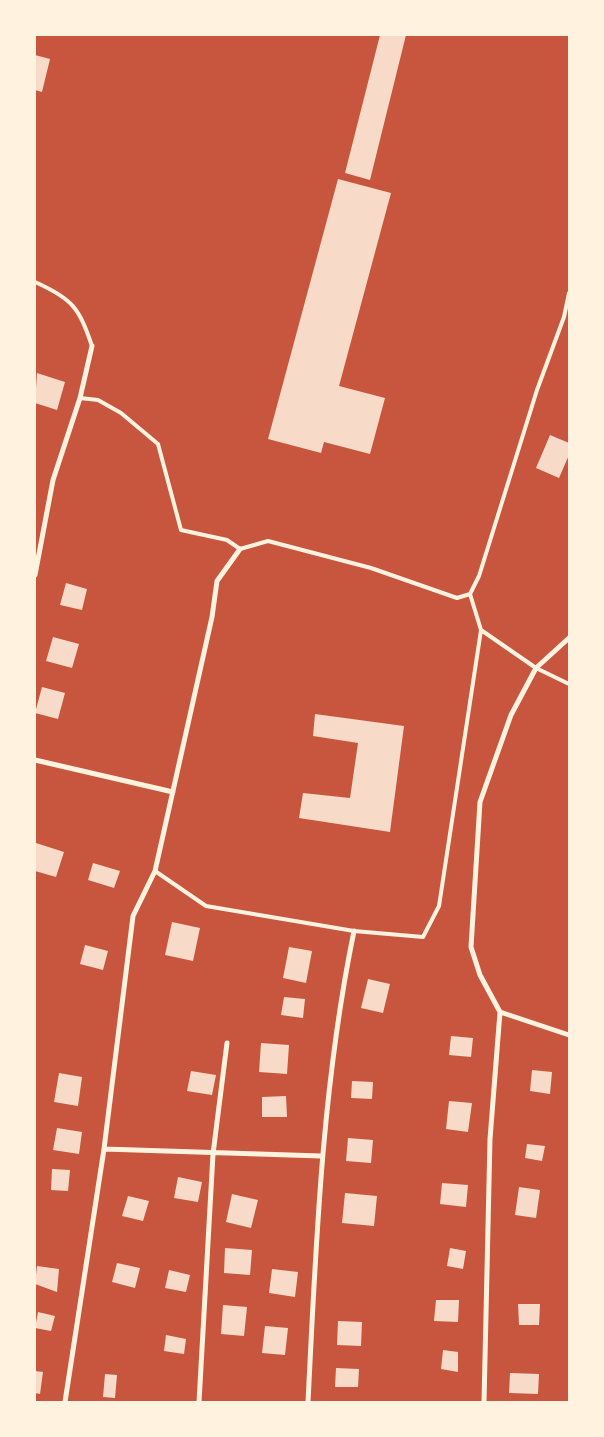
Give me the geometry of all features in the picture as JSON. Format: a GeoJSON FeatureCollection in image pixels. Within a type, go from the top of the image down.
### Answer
{"type":"FeatureCollection","features":[{"type":"Feature","properties":{"kind":"street"},"geometry":{"type":"LineString","coordinates":[[35,575],[53,480],[80,398],[92,346]]}},
{"type":"Feature","properties":{"kind":"street"},"geometry":{"type":"LineString","coordinates":[[65,1402],[104,1149],[133,916],[155,871],[212,617],[217,581],[240,549]]}},
{"type":"Feature","properties":{"kind":"street"},"geometry":{"type":"LineString","coordinates":[[484,1402],[490,1139],[500,1012],[480,976],[471,947],[480,802],[512,715],[536,668],[569,638]]}},
{"type":"Feature","properties":{"kind":"street"},"geometry":{"type":"LineString","coordinates":[[35,760],[173,792]]}},
{"type":"Feature","properties":{"kind":"street"},"geometry":{"type":"LineString","coordinates":[[308,1402],[321,1156],[341,995],[354,931]]}},
{"type":"Feature","properties":{"kind":"street"},"geometry":{"type":"LineString","coordinates":[[500,1012],[569,1035]]}},
{"type":"Feature","properties":{"kind":"street"},"geometry":{"type":"LineString","coordinates":[[199,1402],[213,1154],[227,1043]]}},
{"type":"Feature","properties":{"kind":"street"},"geometry":{"type":"LineString","coordinates":[[104,1149],[321,1156]]}},
{"type":"Feature","properties":{"kind":"lane"},"geometry":{"type":"LineString","coordinates":[[35,282],[60,293],[81,314],[92,346]]}},
{"type":"Feature","properties":{"kind":"lane"},"geometry":{"type":"LineString","coordinates":[[155,871],[206,906],[354,931],[424,937],[439,906],[480,630],[470,594],[479,576],[537,390],[564,317],[569,293]]}},
{"type":"Feature","properties":{"kind":"lane"},"geometry":{"type":"LineString","coordinates":[[80,398],[98,400],[121,413],[158,444],[181,530],[227,540],[240,549],[268,541],[371,568],[457,598],[470,594]]}},
{"type":"Feature","properties":{"kind":"lane"},"geometry":{"type":"LineString","coordinates":[[480,630],[536,668],[569,684]]}},
{"type":"Feature","properties":{"kind":"building"},"geometry":{"type":"Polygon","coordinates":[[[380,35],[406,35],[370,180],[345,173],[380,35]]]}},
{"type":"Feature","properties":{"kind":"building"},"geometry":{"type":"Polygon","coordinates":[[[35,55],[50,59],[42,92],[35,90],[35,55]]]}},
{"type":"Feature","properties":{"kind":"building"},"geometry":{"type":"Polygon","coordinates":[[[338,179],[391,193],[339,386],[385,398],[370,454],[324,442],[321,453],[268,439],[338,179]]]}},
{"type":"Feature","properties":{"kind":"building"},"geometry":{"type":"Polygon","coordinates":[[[37,373],[65,382],[57,410],[35,403],[37,373]]]}},
{"type":"Feature","properties":{"kind":"building"},"geometry":{"type":"Polygon","coordinates":[[[550,435],[569,443],[569,455],[559,478],[536,468],[550,435]]]}},
{"type":"Feature","properties":{"kind":"building"},"geometry":{"type":"Polygon","coordinates":[[[66,583],[87,589],[82,610],[60,605],[66,583]]]}},
{"type":"Feature","properties":{"kind":"building"},"geometry":{"type":"Polygon","coordinates":[[[53,637],[79,644],[72,668],[46,661],[53,637]]]}},
{"type":"Feature","properties":{"kind":"building"},"geometry":{"type":"Polygon","coordinates":[[[42,687],[65,693],[58,719],[35,713],[42,687]]]}},
{"type":"Feature","properties":{"kind":"building"},"geometry":{"type":"Polygon","coordinates":[[[315,714],[404,726],[390,832],[299,818],[303,793],[350,798],[358,743],[313,736],[315,714]]]}},
{"type":"Feature","properties":{"kind":"building"},"geometry":{"type":"Polygon","coordinates":[[[36,843],[64,852],[56,877],[35,871],[36,843]]]}},
{"type":"Feature","properties":{"kind":"building"},"geometry":{"type":"Polygon","coordinates":[[[93,863],[120,871],[114,888],[88,880],[93,863]]]}},
{"type":"Feature","properties":{"kind":"building"},"geometry":{"type":"Polygon","coordinates":[[[172,922],[200,928],[193,961],[165,955],[172,922]]]}},
{"type":"Feature","properties":{"kind":"building"},"geometry":{"type":"Polygon","coordinates":[[[85,945],[108,951],[103,970],[80,964],[85,945]]]}},
{"type":"Feature","properties":{"kind":"building"},"geometry":{"type":"Polygon","coordinates":[[[289,947],[312,951],[306,983],[283,978],[289,947]]]}},
{"type":"Feature","properties":{"kind":"building"},"geometry":{"type":"Polygon","coordinates":[[[368,979],[390,984],[383,1013],[361,1008],[368,979]]]}},
{"type":"Feature","properties":{"kind":"building"},"geometry":{"type":"Polygon","coordinates":[[[284,997],[305,999],[303,1018],[281,1015],[284,997]]]}},
{"type":"Feature","properties":{"kind":"building"},"geometry":{"type":"Polygon","coordinates":[[[451,1036],[473,1038],[471,1057],[449,1055],[451,1036]]]}},
{"type":"Feature","properties":{"kind":"building"},"geometry":{"type":"Polygon","coordinates":[[[261,1043],[289,1045],[287,1074],[259,1072],[261,1043]]]}},
{"type":"Feature","properties":{"kind":"building"},"geometry":{"type":"Polygon","coordinates":[[[532,1070],[552,1072],[550,1094],[530,1091],[532,1070]]]}},
{"type":"Feature","properties":{"kind":"building"},"geometry":{"type":"Polygon","coordinates":[[[191,1071],[216,1075],[212,1095],[187,1091],[191,1071]]]}},
{"type":"Feature","properties":{"kind":"building"},"geometry":{"type":"Polygon","coordinates":[[[59,1073],[82,1077],[78,1106],[54,1102],[59,1073]]]}},
{"type":"Feature","properties":{"kind":"building"},"geometry":{"type":"Polygon","coordinates":[[[352,1081],[373,1082],[372,1099],[351,1098],[352,1081]]]}},
{"type":"Feature","properties":{"kind":"building"},"geometry":{"type":"Polygon","coordinates":[[[286,1096],[287,1117],[262,1117],[262,1097],[286,1096]]]}},
{"type":"Feature","properties":{"kind":"building"},"geometry":{"type":"Polygon","coordinates":[[[449,1101],[472,1103],[468,1132],[446,1129],[449,1101]]]}},
{"type":"Feature","properties":{"kind":"building"},"geometry":{"type":"Polygon","coordinates":[[[57,1128],[82,1132],[79,1154],[53,1150],[57,1128]]]}},
{"type":"Feature","properties":{"kind":"building"},"geometry":{"type":"Polygon","coordinates":[[[348,1138],[373,1140],[371,1163],[346,1161],[348,1138]]]}},
{"type":"Feature","properties":{"kind":"building"},"geometry":{"type":"Polygon","coordinates":[[[527,1144],[545,1146],[542,1161],[525,1158],[527,1144]]]}},
{"type":"Feature","properties":{"kind":"building"},"geometry":{"type":"Polygon","coordinates":[[[52,1169],[70,1170],[68,1191],[51,1190],[52,1169]]]}},
{"type":"Feature","properties":{"kind":"building"},"geometry":{"type":"Polygon","coordinates":[[[178,1177],[202,1182],[198,1202],[174,1198],[178,1177]]]}},
{"type":"Feature","properties":{"kind":"building"},"geometry":{"type":"Polygon","coordinates":[[[442,1183],[468,1185],[466,1207],[440,1204],[442,1183]]]}},
{"type":"Feature","properties":{"kind":"building"},"geometry":{"type":"Polygon","coordinates":[[[519,1187],[540,1190],[536,1218],[515,1215],[519,1187]]]}},
{"type":"Feature","properties":{"kind":"building"},"geometry":{"type":"Polygon","coordinates":[[[345,1193],[377,1196],[374,1226],[342,1223],[345,1193]]]}},
{"type":"Feature","properties":{"kind":"building"},"geometry":{"type":"Polygon","coordinates":[[[232,1194],[258,1200],[251,1228],[226,1222],[232,1194]]]}},
{"type":"Feature","properties":{"kind":"building"},"geometry":{"type":"Polygon","coordinates":[[[128,1196],[149,1201],[143,1221],[122,1216],[128,1196]]]}},
{"type":"Feature","properties":{"kind":"building"},"geometry":{"type":"Polygon","coordinates":[[[225,1248],[252,1250],[250,1275],[224,1273],[225,1248]]]}},
{"type":"Feature","properties":{"kind":"building"},"geometry":{"type":"Polygon","coordinates":[[[450,1248],[466,1251],[463,1269],[447,1266],[450,1248]]]}},
{"type":"Feature","properties":{"kind":"building"},"geometry":{"type":"Polygon","coordinates":[[[117,1263],[140,1268],[135,1288],[112,1282],[117,1263]]]}},
{"type":"Feature","properties":{"kind":"building"},"geometry":{"type":"Polygon","coordinates":[[[37,1266],[59,1269],[57,1292],[35,1284],[37,1266]]]}},
{"type":"Feature","properties":{"kind":"building"},"geometry":{"type":"Polygon","coordinates":[[[272,1269],[298,1272],[295,1297],[269,1293],[272,1269]]]}},
{"type":"Feature","properties":{"kind":"building"},"geometry":{"type":"Polygon","coordinates":[[[169,1270],[190,1275],[186,1292],[165,1288],[169,1270]]]}},
{"type":"Feature","properties":{"kind":"building"},"geometry":{"type":"Polygon","coordinates":[[[436,1300],[459,1300],[458,1322],[434,1321],[436,1300]]]}},
{"type":"Feature","properties":{"kind":"building"},"geometry":{"type":"Polygon","coordinates":[[[518,1304],[540,1304],[539,1325],[519,1325],[518,1304]]]}},
{"type":"Feature","properties":{"kind":"building"},"geometry":{"type":"Polygon","coordinates":[[[223,1305],[247,1307],[244,1336],[221,1334],[223,1305]]]}},
{"type":"Feature","properties":{"kind":"building"},"geometry":{"type":"Polygon","coordinates":[[[38,1312],[55,1316],[51,1331],[35,1328],[38,1312]]]}},
{"type":"Feature","properties":{"kind":"building"},"geometry":{"type":"Polygon","coordinates":[[[338,1321],[362,1322],[361,1346],[337,1345],[338,1321]]]}},
{"type":"Feature","properties":{"kind":"building"},"geometry":{"type":"Polygon","coordinates":[[[265,1326],[288,1328],[285,1355],[262,1353],[265,1326]]]}},
{"type":"Feature","properties":{"kind":"building"},"geometry":{"type":"Polygon","coordinates":[[[166,1335],[186,1339],[184,1354],[164,1351],[166,1335]]]}},
{"type":"Feature","properties":{"kind":"building"},"geometry":{"type":"Polygon","coordinates":[[[443,1350],[458,1352],[458,1372],[441,1369],[443,1350]]]}},
{"type":"Feature","properties":{"kind":"building"},"geometry":{"type":"Polygon","coordinates":[[[336,1368],[359,1369],[358,1387],[335,1387],[336,1368]]]}},
{"type":"Feature","properties":{"kind":"building"},"geometry":{"type":"Polygon","coordinates":[[[35,1371],[43,1372],[40,1394],[35,1393],[35,1371]]]}},
{"type":"Feature","properties":{"kind":"building"},"geometry":{"type":"Polygon","coordinates":[[[510,1373],[539,1374],[538,1394],[509,1393],[510,1373]]]}},
{"type":"Feature","properties":{"kind":"building"},"geometry":{"type":"Polygon","coordinates":[[[105,1374],[117,1375],[115,1398],[103,1397],[105,1374]]]}}]}
